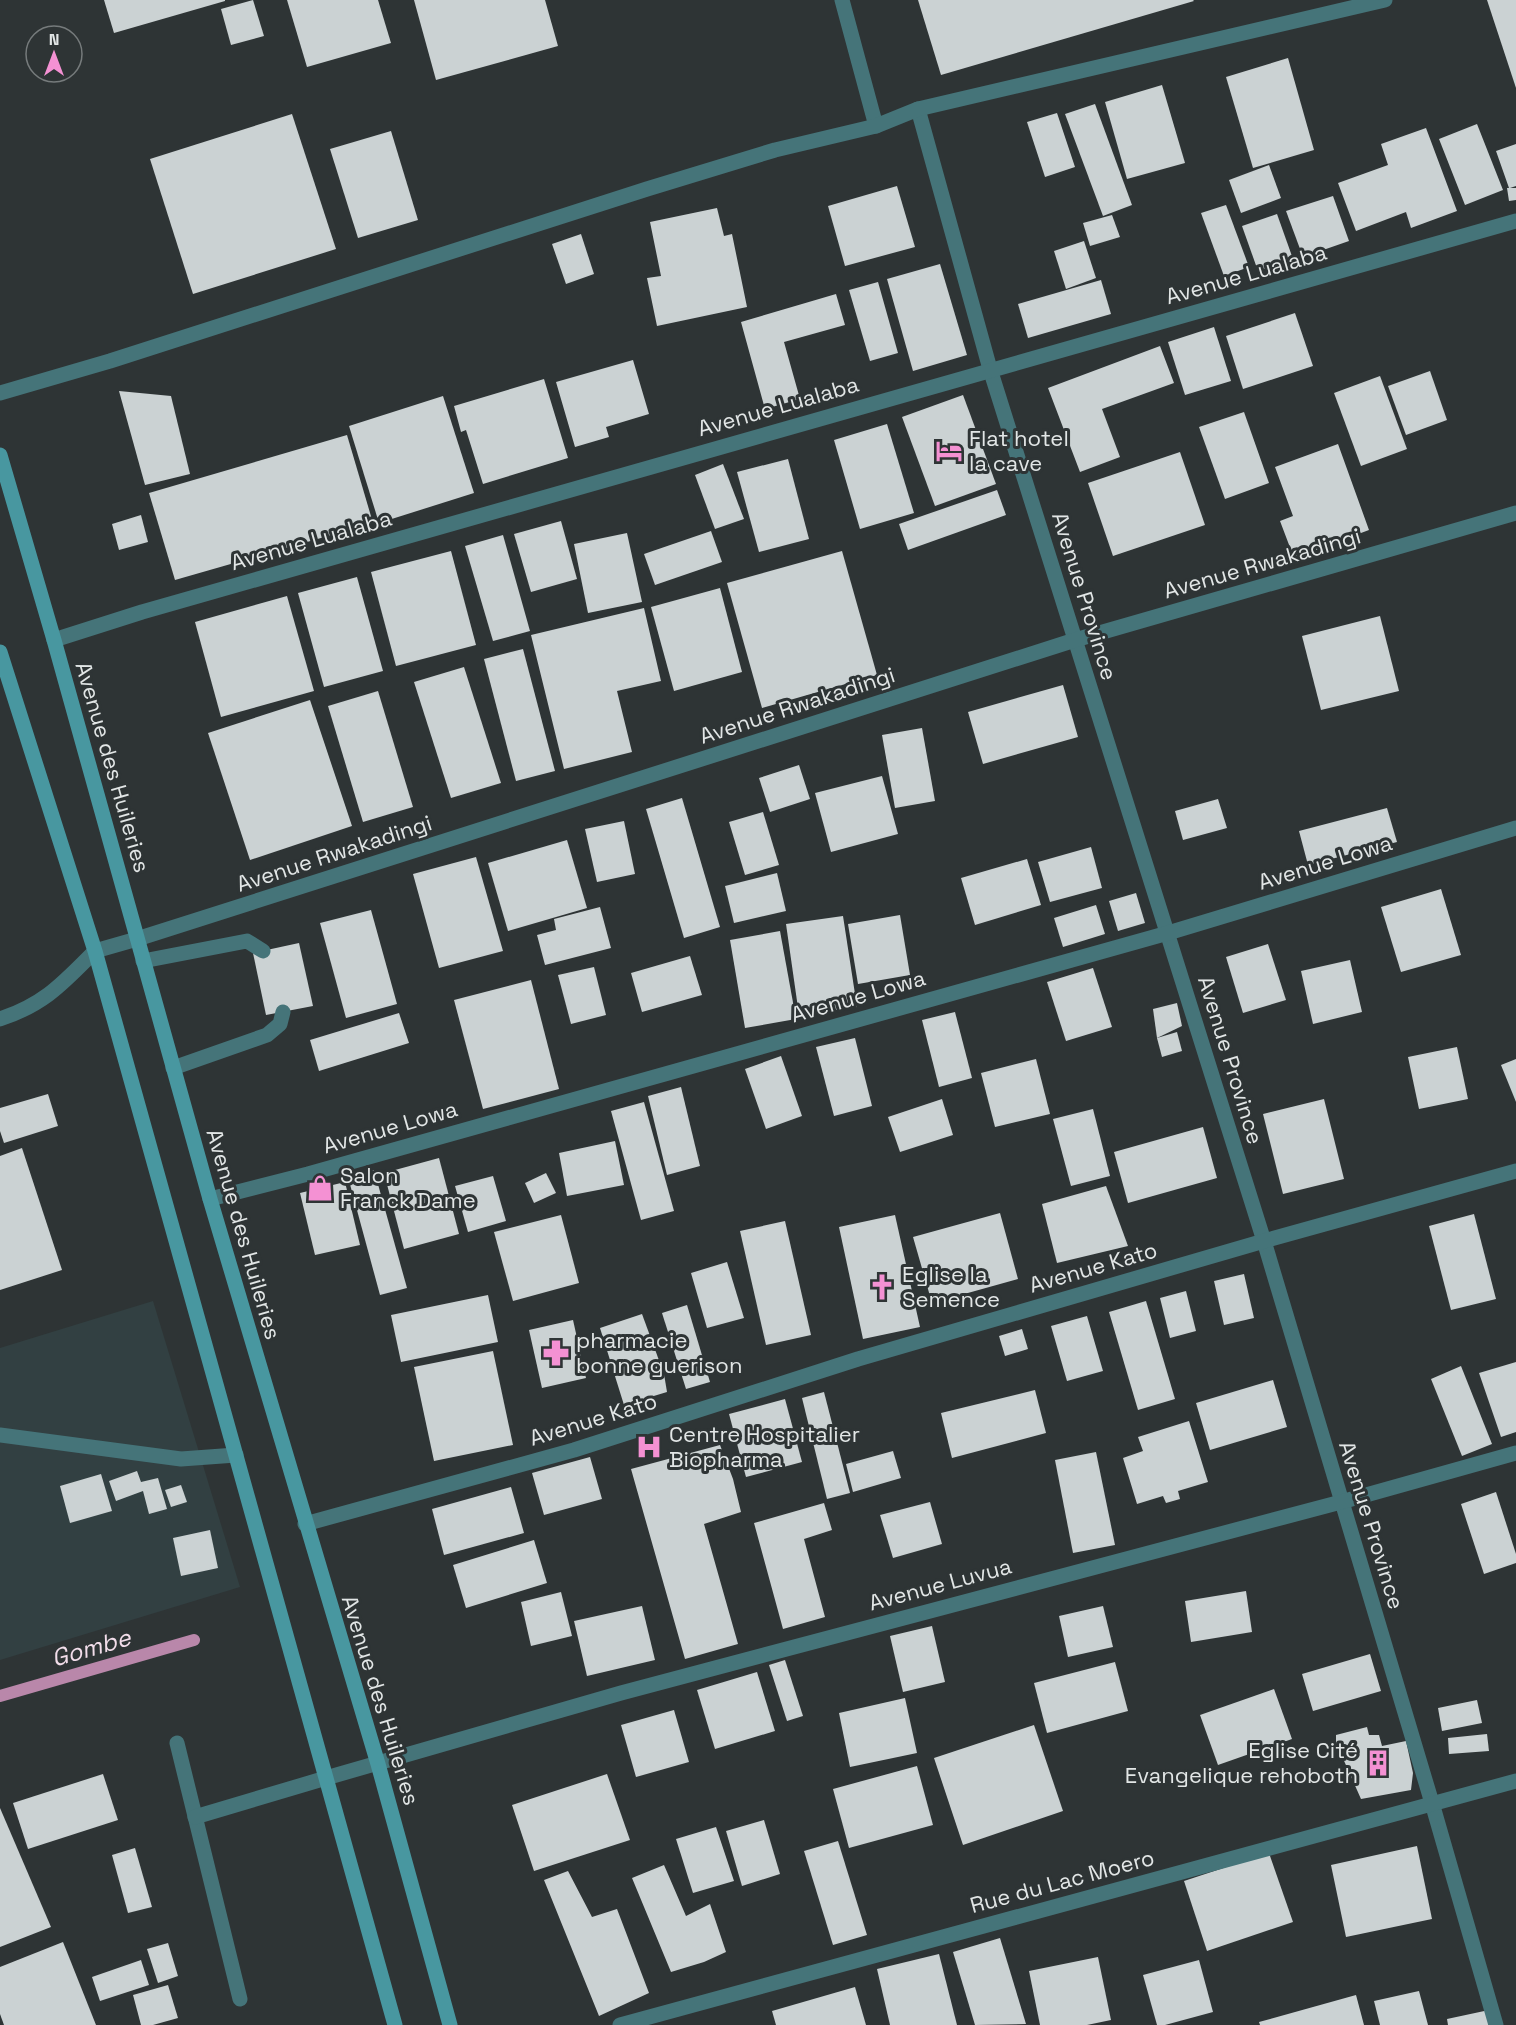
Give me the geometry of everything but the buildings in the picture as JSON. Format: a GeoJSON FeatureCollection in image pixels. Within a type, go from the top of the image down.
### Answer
{"type":"FeatureCollection","features":[{"type":"Feature","properties":{"kind":"main road","name":"Avenue des Huileries"},"geometry":{"type":"LineString","coordinates":[[0,455],[210,1199],[304,1524],[378,1764],[450,2025]]}},
{"type":"Feature","properties":{"kind":"main road"},"geometry":{"type":"LineString","coordinates":[[0,652],[95,951],[395,2025]]}},
{"type":"Feature","properties":{"kind":"street"},"geometry":{"type":"LineString","coordinates":[[842,0],[876,126]]}},
{"type":"Feature","properties":{"kind":"street"},"geometry":{"type":"LineString","coordinates":[[0,393],[110,361],[480,241],[775,150],[876,126],[918,110],[1385,0]]}},
{"type":"Feature","properties":{"kind":"street","name":"Avenue Province"},"geometry":{"type":"LineString","coordinates":[[918,110],[990,369],[1264,1241],[1496,2025]]}},
{"type":"Feature","properties":{"kind":"street","name":"Avenue Lualaba"},"geometry":{"type":"LineString","coordinates":[[54,640],[164,605],[1516,221]]}},
{"type":"Feature","properties":{"kind":"street","name":"Avenue Rwakadingi"},"geometry":{"type":"LineString","coordinates":[[95,951],[1075,640],[1516,513]]}},
{"type":"Feature","properties":{"kind":"street","name":"Avenue Lowa"},"geometry":{"type":"LineString","coordinates":[[210,1199],[319,1171],[1168,933],[1516,828]]}},
{"type":"Feature","properties":{"kind":"street"},"geometry":{"type":"LineString","coordinates":[[143,961],[247,941],[263,951]]}},
{"type":"Feature","properties":{"kind":"street"},"geometry":{"type":"LineString","coordinates":[[0,1019],[33,1006],[53,992],[95,951]]}},
{"type":"Feature","properties":{"kind":"street"},"geometry":{"type":"LineString","coordinates":[[173,1068],[267,1035],[280,1024],[283,1012]]}},
{"type":"Feature","properties":{"kind":"street","name":"Avenue Kato"},"geometry":{"type":"LineString","coordinates":[[304,1524],[574,1450],[858,1359],[1264,1241],[1516,1171]]}},
{"type":"Feature","properties":{"kind":"street"},"geometry":{"type":"LineString","coordinates":[[0,1435],[182,1460],[236,1455]]}},
{"type":"Feature","properties":{"kind":"street","name":"Avenue Luvua"},"geometry":{"type":"LineString","coordinates":[[195,1817],[621,1693],[1341,1502],[1516,1453]]}},
{"type":"Feature","properties":{"kind":"street"},"geometry":{"type":"LineString","coordinates":[[177,1743],[240,1999]]}},
{"type":"Feature","properties":{"kind":"street","name":"Rue du Lac Moero"},"geometry":{"type":"LineString","coordinates":[[620,2025],[1516,1781]]}},
{"type":"Feature","properties":{"kind":"shaded area"},"geometry":{"type":"Polygon","coordinates":[[[153,1301],[240,1587],[0,1660],[0,1348],[153,1301]]]}},
{"type":"Feature","properties":{"kind":"waterway","name":"Gombe"},"geometry":{"type":"LineString","coordinates":[[0,1696],[194,1640]]}},
{"type":"Feature","properties":{"kind":"place","name":"Flat hotel la cave"},"geometry":{"type":"Point","coordinates":[949,451]}},
{"type":"Feature","properties":{"kind":"place","name":"Salon Franck Dame"},"geometry":{"type":"Point","coordinates":[320,1188]}},
{"type":"Feature","properties":{"kind":"place","name":"Eglise la Semence"},"geometry":{"type":"Point","coordinates":[882,1287]}},
{"type":"Feature","properties":{"kind":"place","name":"pharmacie bonne guerison"},"geometry":{"type":"Point","coordinates":[556,1353]}},
{"type":"Feature","properties":{"kind":"place","name":"Centre Hospitalier Biopharma"},"geometry":{"type":"Point","coordinates":[649,1447]}},
{"type":"Feature","properties":{"kind":"place","name":"Eglise Cité Evangelique rehoboth"},"geometry":{"type":"Point","coordinates":[1378,1763]}}]}
